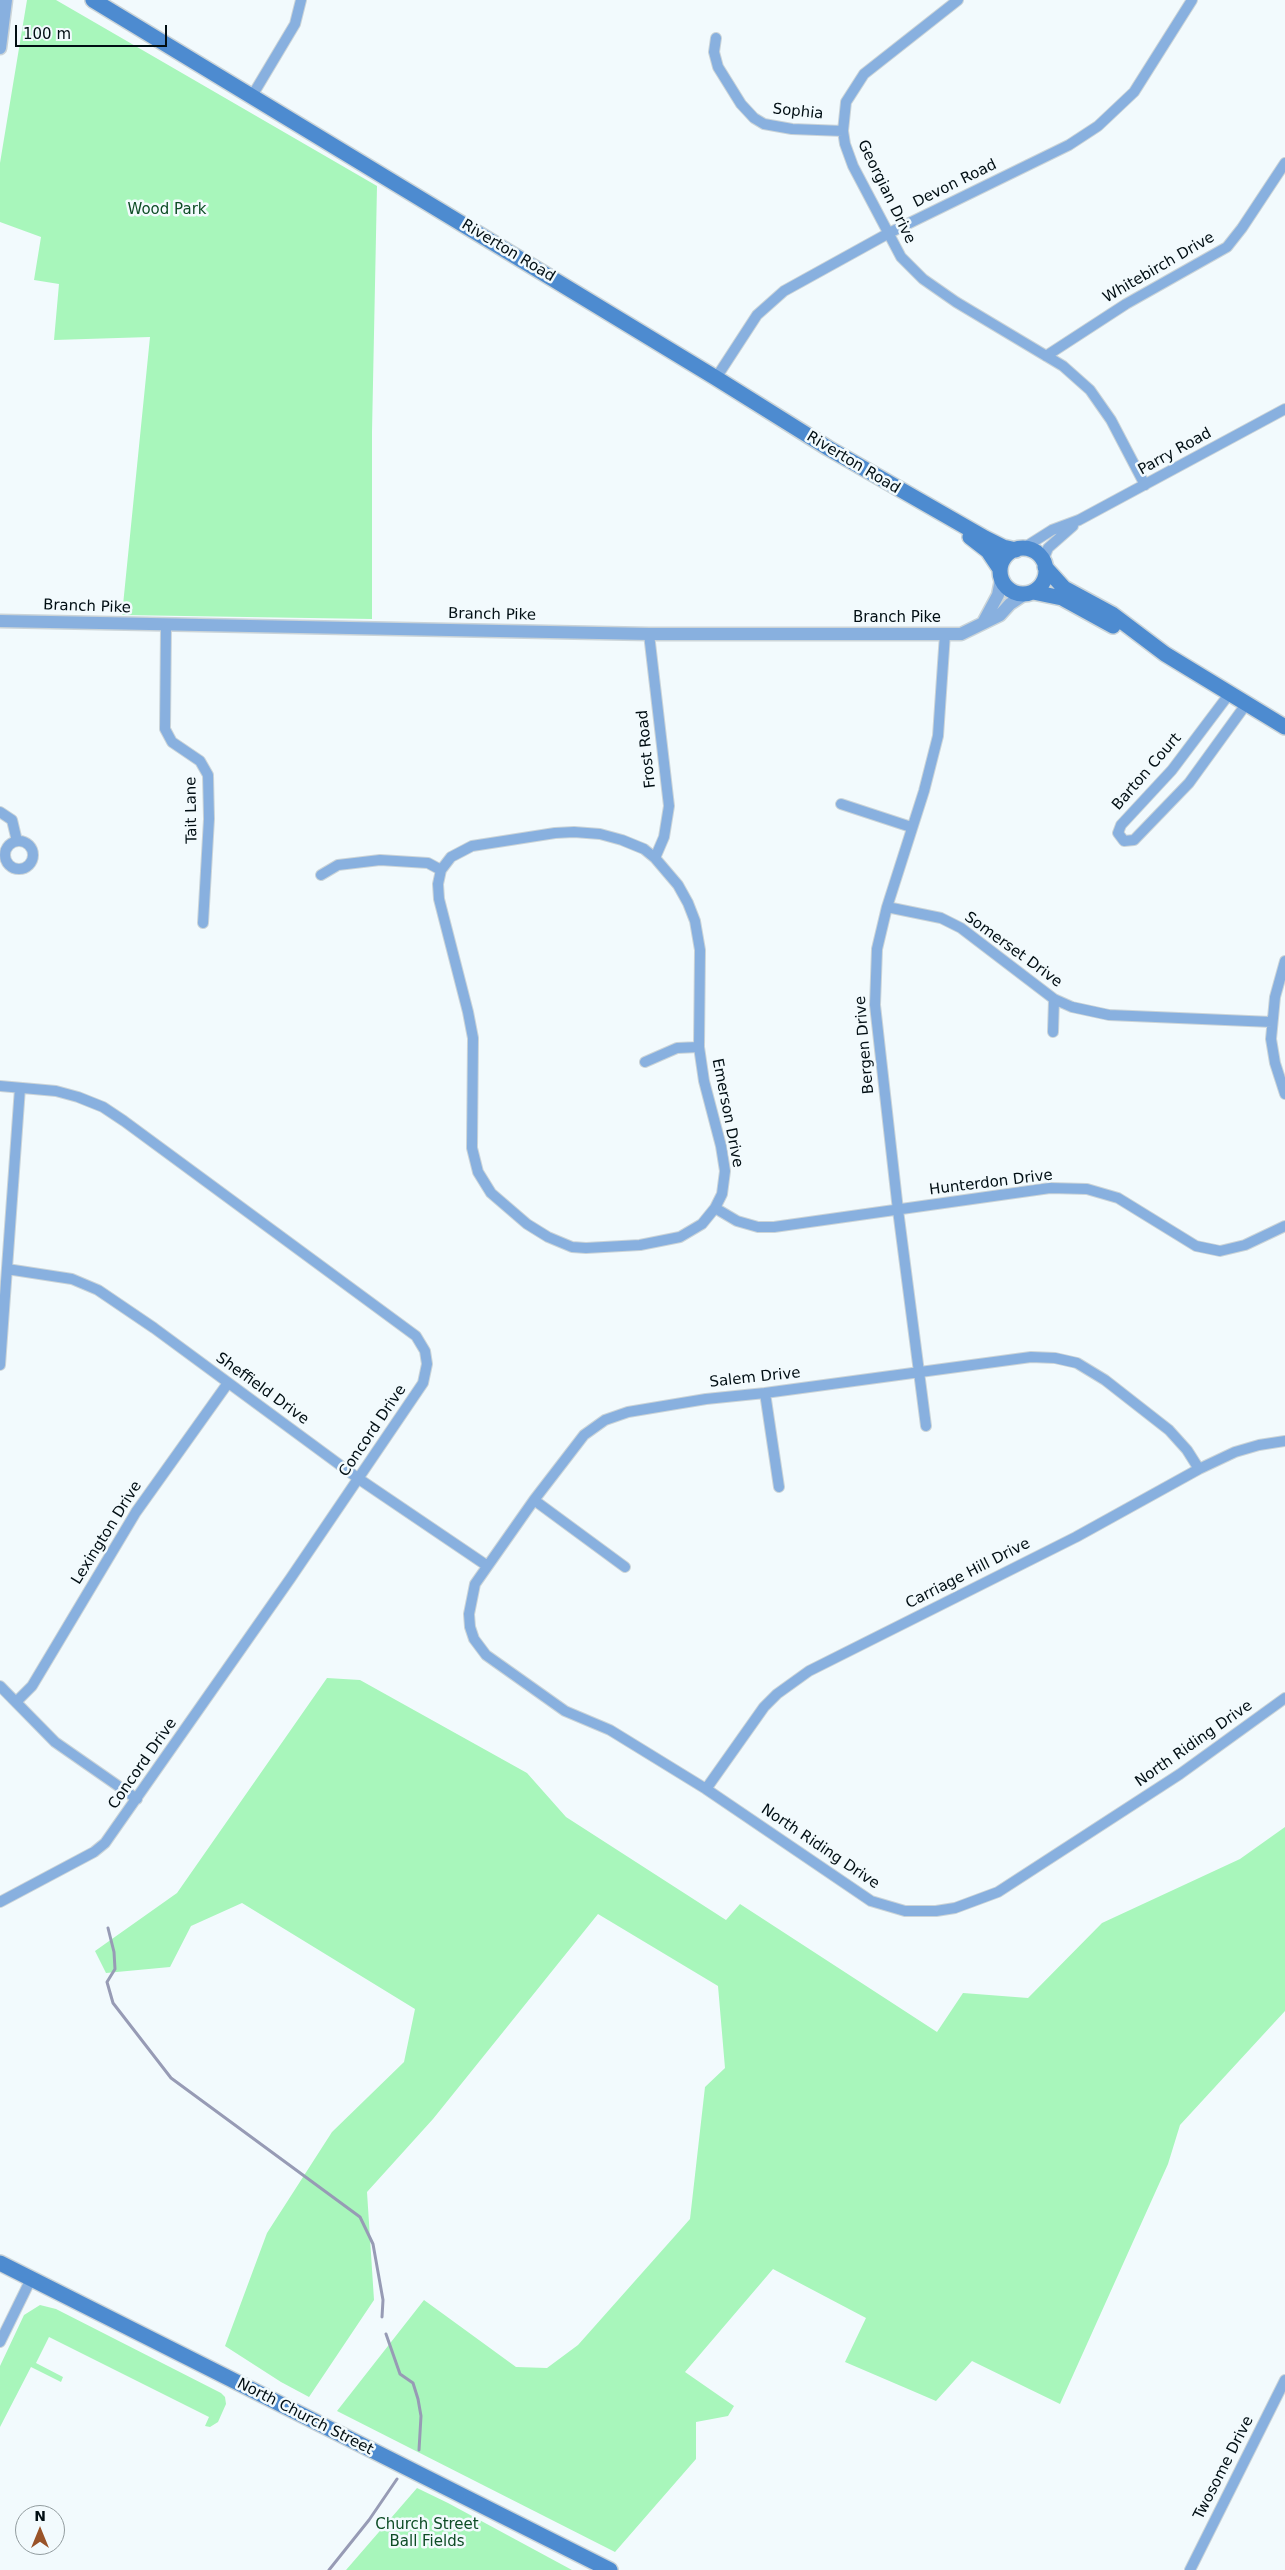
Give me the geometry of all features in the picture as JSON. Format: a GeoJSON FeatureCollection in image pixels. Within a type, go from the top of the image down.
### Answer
{"type":"FeatureCollection","features":[{"type":"Feature","properties":{"kind":"main road","name":"Riverton Road"},"geometry":{"type":"LineString","coordinates":[[93,0],[828,448],[922,503],[1003,547],[1019,549]]}},
{"type":"Feature","properties":{"kind":"main road","name":"Riverton Road"},"geometry":{"type":"LineString","coordinates":[[922,503],[988,551],[1001,574]]}},
{"type":"Feature","properties":{"kind":"main road"},"geometry":{"type":"LineString","coordinates":[[1165,654],[1112,614],[1058,584],[1036,553],[1019,549],[1004,558],[1001,574],[1010,590],[1062,598],[1165,654],[1285,727]]}},
{"type":"Feature","properties":{"kind":"main road"},"geometry":{"type":"LineString","coordinates":[[1029,593],[1043,582],[1044,564]]}},
{"type":"Feature","properties":{"kind":"main road","name":"North Church Street"},"geometry":{"type":"LineString","coordinates":[[0,2263],[610,2570]]}},
{"type":"Feature","properties":{"kind":"street"},"geometry":{"type":"LineString","coordinates":[[0,48],[6,0]]}},
{"type":"Feature","properties":{"kind":"street"},"geometry":{"type":"LineString","coordinates":[[252,96],[295,24],[300,0]]}},
{"type":"Feature","properties":{"kind":"street","name":"Georgian Drive"},"geometry":{"type":"LineString","coordinates":[[958,0],[864,74],[846,102],[842,131],[853,166],[901,257],[923,279],[956,302],[1063,366],[1090,390],[1111,420],[1145,485]]}},
{"type":"Feature","properties":{"kind":"street","name":"Devon Road"},"geometry":{"type":"LineString","coordinates":[[716,378],[757,315],[784,291],[889,233],[1069,145],[1098,126],[1134,92],[1192,0]]}},
{"type":"Feature","properties":{"kind":"street","name":"Sophia"},"geometry":{"type":"LineString","coordinates":[[716,38],[714,52],[718,66],[741,104],[754,118],[764,124],[792,129],[842,131]]}},
{"type":"Feature","properties":{"kind":"street","name":"Whitebirch Drive"},"geometry":{"type":"LineString","coordinates":[[1046,356],[1126,304],[1227,247],[1242,228],[1285,163]]}},
{"type":"Feature","properties":{"kind":"street","name":"Parry Road"},"geometry":{"type":"LineString","coordinates":[[1019,549],[1052,530],[1079,520],[1285,408]]}},
{"type":"Feature","properties":{"kind":"street","name":"Parry Road"},"geometry":{"type":"LineString","coordinates":[[1044,564],[1048,548],[1079,520]]}},
{"type":"Feature","properties":{"kind":"street"},"geometry":{"type":"LineString","coordinates":[[982,625],[998,594],[1001,574]]}},
{"type":"Feature","properties":{"kind":"street","name":"Branch Pike"},"geometry":{"type":"LineString","coordinates":[[0,621],[650,634],[961,634],[1000,615],[1010,604],[1029,593]]}},
{"type":"Feature","properties":{"kind":"street","name":"Tait Lane"},"geometry":{"type":"LineString","coordinates":[[166,625],[165,729],[172,742],[200,761],[208,775],[209,819],[203,922]]}},
{"type":"Feature","properties":{"kind":"street","name":"Frost Road"},"geometry":{"type":"LineString","coordinates":[[650,634],[669,806],[664,837],[654,858]]}},
{"type":"Feature","properties":{"kind":"street","name":"Bergen Drive"},"geometry":{"type":"LineString","coordinates":[[926,1426],[898,1210],[875,1005],[877,949],[887,907],[938,736],[945,634]]}},
{"type":"Feature","properties":{"kind":"street","name":"Barton Court"},"geometry":{"type":"LineString","coordinates":[[1230,693],[1172,770],[1121,825],[1118,833],[1124,841],[1134,840],[1189,783],[1247,703]]}},
{"type":"Feature","properties":{"kind":"street"},"geometry":{"type":"LineString","coordinates":[[841,804],[911,826]]}},
{"type":"Feature","properties":{"kind":"street"},"geometry":{"type":"LineString","coordinates":[[0,812],[12,820],[18,841]]}},
{"type":"Feature","properties":{"kind":"street","name":"Emerson Drive"},"geometry":{"type":"LineString","coordinates":[[555,833],[600,834],[637,846],[654,858],[678,885],[695,921],[700,950],[699,1047],[704,1081],[722,1146],[725,1171],[722,1194],[715,1208],[702,1224],[680,1236],[640,1245],[586,1248],[572,1246],[548,1237],[526,1224],[491,1193],[478,1172],[472,1148],[473,1038],[439,899],[438,884],[442,870],[451,857],[472,846],[555,833]]}},
{"type":"Feature","properties":{"kind":"street"},"geometry":{"type":"LineString","coordinates":[[321,875],[338,866],[380,860],[428,863],[442,870]]}},
{"type":"Feature","properties":{"kind":"street","name":"Somerset Drive"},"geometry":{"type":"LineString","coordinates":[[887,907],[921,912],[948,921],[960,928],[1054,1000],[1072,1007],[1110,1015],[1272,1022]]}},
{"type":"Feature","properties":{"kind":"street"},"geometry":{"type":"LineString","coordinates":[[1285,961],[1275,996],[1271,1038],[1275,1063],[1285,1094]]}},
{"type":"Feature","properties":{"kind":"street"},"geometry":{"type":"LineString","coordinates":[[1053,1032],[1054,1000]]}},
{"type":"Feature","properties":{"kind":"street"},"geometry":{"type":"LineString","coordinates":[[645,1062],[677,1048],[699,1047]]}},
{"type":"Feature","properties":{"kind":"street","name":"Concord Drive"},"geometry":{"type":"LineString","coordinates":[[0,1086],[56,1091],[103,1107],[416,1336],[426,1358],[423,1383],[105,1843],[94,1852],[0,1902]]}},
{"type":"Feature","properties":{"kind":"street"},"geometry":{"type":"LineString","coordinates":[[0,1365],[20,1088]]}},
{"type":"Feature","properties":{"kind":"street","name":"Hunterdon Drive"},"geometry":{"type":"LineString","coordinates":[[715,1208],[737,1221],[758,1227],[774,1227],[1050,1188],[1087,1189],[1118,1198],[1196,1246],[1220,1251],[1245,1245],[1285,1226]]}},
{"type":"Feature","properties":{"kind":"street","name":"Sheffield Drive"},"geometry":{"type":"LineString","coordinates":[[7,1269],[72,1279],[98,1290],[154,1328],[359,1478],[486,1565]]}},
{"type":"Feature","properties":{"kind":"street","name":"Salem Drive"},"geometry":{"type":"LineString","coordinates":[[523,1680],[486,1655],[474,1639],[468,1614],[471,1596],[486,1565],[575,1445],[605,1420],[628,1412],[654,1406],[766,1394],[918,1371],[1030,1357],[1055,1358],[1077,1363],[1105,1380],[1170,1430],[1188,1450],[1199,1469]]}},
{"type":"Feature","properties":{"kind":"street","name":"Lexington Drive"},"geometry":{"type":"LineString","coordinates":[[16,1702],[32,1686],[136,1512],[228,1383]]}},
{"type":"Feature","properties":{"kind":"street"},"geometry":{"type":"LineString","coordinates":[[766,1394],[779,1487]]}},
{"type":"Feature","properties":{"kind":"street","name":"Carriage Hill Drive"},"geometry":{"type":"LineString","coordinates":[[706,1789],[764,1707],[792,1682],[1076,1537],[1199,1469],[1235,1452],[1259,1445],[1285,1441]]}},
{"type":"Feature","properties":{"kind":"street"},"geometry":{"type":"LineString","coordinates":[[534,1500],[625,1567]]}},
{"type":"Feature","properties":{"kind":"street","name":"North Riding Drive"},"geometry":{"type":"LineString","coordinates":[[523,1680],[565,1711],[610,1730],[706,1789],[871,1901],[905,1911],[936,1911],[978,1901],[998,1892],[1180,1774],[1285,1698]]}},
{"type":"Feature","properties":{"kind":"street"},"geometry":{"type":"LineString","coordinates":[[0,1686],[55,1742],[137,1799]]}},
{"type":"Feature","properties":{"kind":"street"},"geometry":{"type":"LineString","coordinates":[[0,2342],[32,2279]]}},
{"type":"Feature","properties":{"kind":"street","name":"Twosome Drive"},"geometry":{"type":"LineString","coordinates":[[1190,2570],[1285,2380]]}},
{"type":"Feature","properties":{"kind":"green space","name":"Wood Park"},"geometry":{"type":"Polygon","coordinates":[[[27,0],[56,0],[377,186],[372,432],[372,619],[122,615],[150,337],[54,340],[59,284],[34,280],[41,237],[0,222],[0,163],[27,0]]]}},
{"type":"Feature","properties":{"kind":"green space"},"geometry":{"type":"Polygon","coordinates":[[[327,1678],[360,1680],[527,1773],[566,1817],[726,1920],[740,1904],[937,2032],[963,1993],[1028,1998],[1102,1923],[1240,1859],[1285,1827],[1285,2011],[1180,2125],[1168,2164],[1060,2404],[972,2361],[936,2401],[845,2362],[866,2318],[773,2269],[685,2372],[734,2406],[728,2416],[696,2422],[696,2459],[615,2552],[337,2411],[424,2300],[516,2367],[547,2368],[578,2345],[690,2219],[705,2087],[725,2068],[718,1986],[598,1914],[433,2119],[367,2192],[374,2300],[309,2397],[281,2382],[225,2346],[267,2233],[332,2132],[404,2062],[415,2009],[242,1903],[191,1926],[170,1967],[106,1973],[95,1951],[177,1893],[327,1678]]]}},
{"type":"Feature","properties":{"kind":"green space"},"geometry":{"type":"Polygon","coordinates":[[[40,2305],[56,2309],[221,2393],[225,2397],[226,2404],[218,2422],[210,2427],[205,2426],[209,2417],[49,2337],[36,2363],[63,2377],[61,2382],[31,2367],[0,2427],[0,2366],[24,2315],[40,2305]]]}},
{"type":"Feature","properties":{"kind":"green space","name":"Church Street Ball Fields"},"geometry":{"type":"Polygon","coordinates":[[[417,2488],[448,2503],[572,2570],[346,2570],[417,2488]]]}},
{"type":"Feature","properties":{"kind":"waterway"},"geometry":{"type":"LineString","coordinates":[[108,1928],[114,1952],[115,1969],[107,1982],[113,2003],[171,2078],[360,2217],[373,2244],[383,2300],[382,2317]]}},
{"type":"Feature","properties":{"kind":"waterway"},"geometry":{"type":"LineString","coordinates":[[386,2334],[400,2374],[413,2383],[418,2399],[421,2416],[419,2450]]}},
{"type":"Feature","properties":{"kind":"waterway"},"geometry":{"type":"LineString","coordinates":[[329,2570],[369,2520],[397,2479]]}}]}
